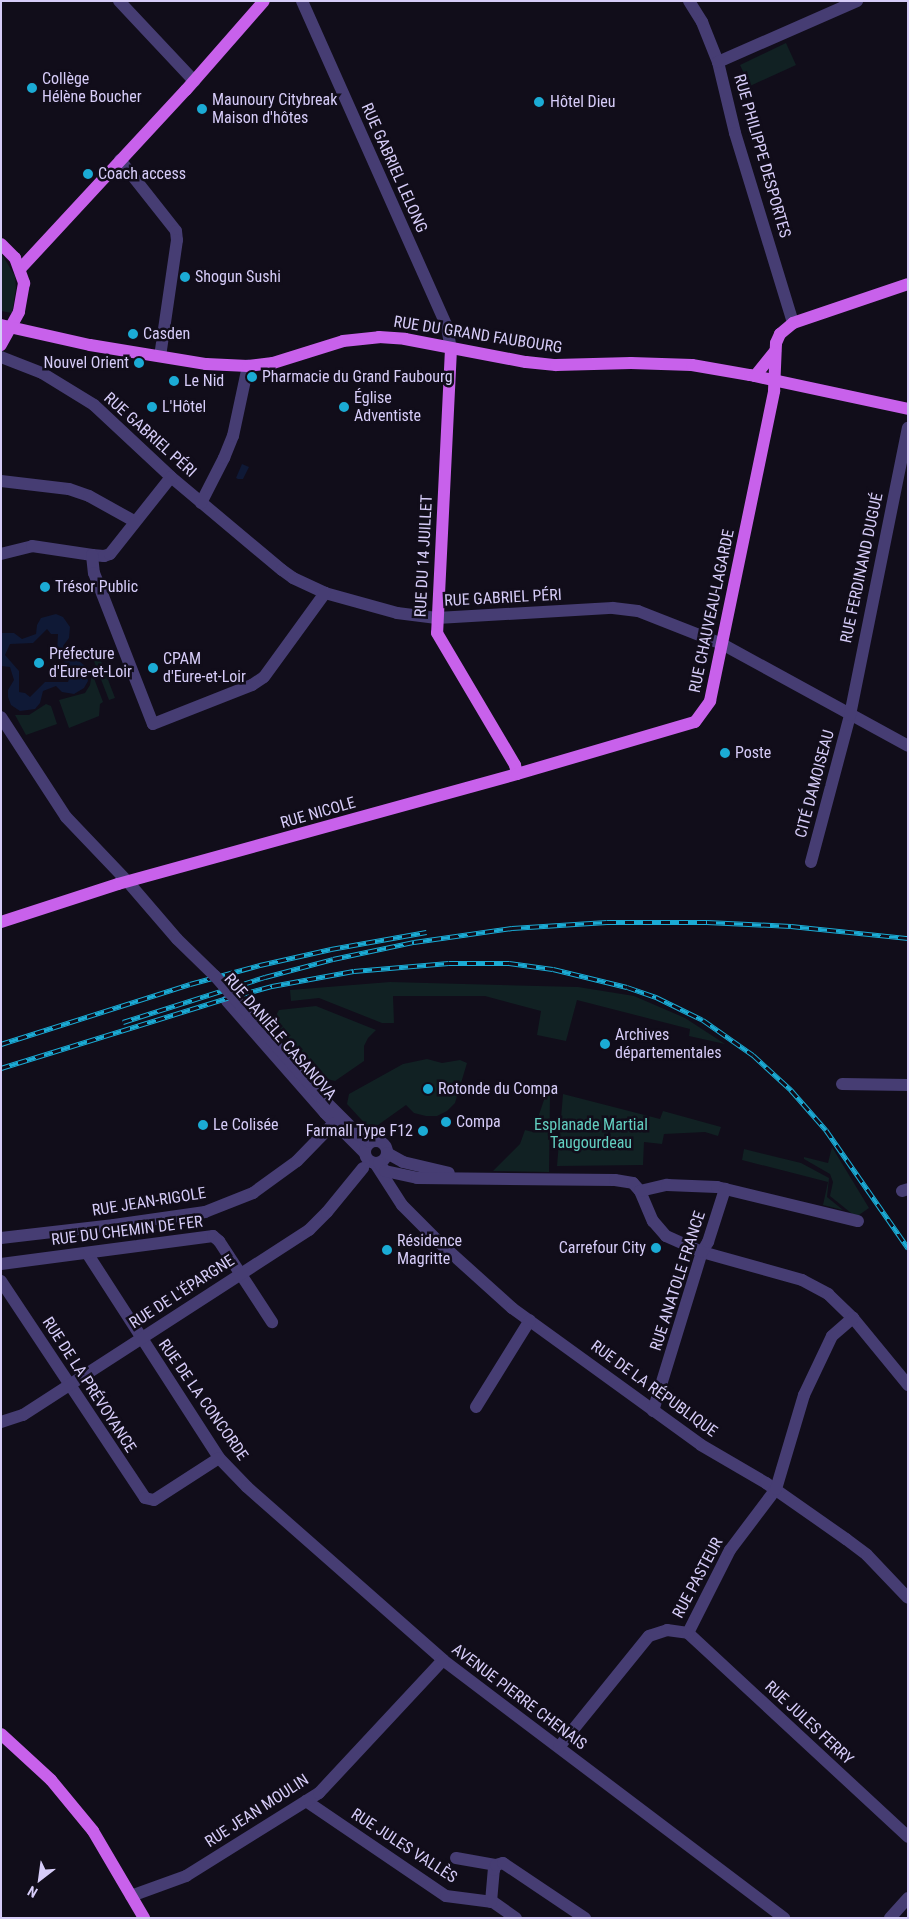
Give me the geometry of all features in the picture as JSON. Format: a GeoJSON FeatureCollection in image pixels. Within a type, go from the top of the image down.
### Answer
{"type":"FeatureCollection","features":[{"type":"Feature","properties":{"kind":"main road"},"geometry":{"type":"LineString","coordinates":[[20,269],[194,82],[264,1]]}},
{"type":"Feature","properties":{"kind":"main road"},"geometry":{"type":"LineString","coordinates":[[1,244],[15,258],[24,283],[19,312],[6,326],[1,345]]}},
{"type":"Feature","properties":{"kind":"main road"},"geometry":{"type":"LineString","coordinates":[[755,376],[775,351],[780,334],[793,323],[908,284]]}},
{"type":"Feature","properties":{"kind":"main road","name":"RUE DU GRAND FAUBOURG"},"geometry":{"type":"LineString","coordinates":[[6,326],[90,345],[206,364],[248,366],[273,363],[343,341],[380,337],[405,339],[451,349],[556,365],[631,363],[692,365],[776,380],[908,409]]}},
{"type":"Feature","properties":{"kind":"main road","name":"RUE DU 14 JUILLET"},"geometry":{"type":"LineString","coordinates":[[451,349],[437,618],[440,640],[515,765],[517,774]]}},
{"type":"Feature","properties":{"kind":"main road","name":"RUE CHAUVEAU-LAGARDE"},"geometry":{"type":"LineString","coordinates":[[517,774],[694,722],[710,701],[776,380],[775,351]]}},
{"type":"Feature","properties":{"kind":"main road","name":"RUE NICOLE"},"geometry":{"type":"LineString","coordinates":[[1,922],[90,892],[517,774]]}},
{"type":"Feature","properties":{"kind":"main road"},"geometry":{"type":"LineString","coordinates":[[1,1734],[51,1780],[87,1824],[144,1918]]}},
{"type":"Feature","properties":{"kind":"street"},"geometry":{"type":"LineString","coordinates":[[119,1],[194,82]]}},
{"type":"Feature","properties":{"kind":"street","name":"RUE GABRIEL LELONG"},"geometry":{"type":"LineString","coordinates":[[302,1],[447,327],[451,349]]}},
{"type":"Feature","properties":{"kind":"street","name":"RUE PHILIPPE DESPORTES"},"geometry":{"type":"LineString","coordinates":[[689,1],[702,22],[718,62],[738,142],[793,323]]}},
{"type":"Feature","properties":{"kind":"street"},"geometry":{"type":"LineString","coordinates":[[718,62],[857,1]]}},
{"type":"Feature","properties":{"kind":"street"},"geometry":{"type":"LineString","coordinates":[[120,160],[176,232],[177,240],[160,356]]}},
{"type":"Feature","properties":{"kind":"street","name":"RUE GABRIEL PÉRI"},"geometry":{"type":"LineString","coordinates":[[1,357],[42,373],[94,405],[171,477],[282,570],[293,578],[325,594],[397,613],[437,618],[613,608],[638,611],[722,644],[908,746]]}},
{"type":"Feature","properties":{"kind":"street"},"geometry":{"type":"LineString","coordinates":[[201,503],[233,436],[248,366]]}},
{"type":"Feature","properties":{"kind":"street","name":"RUE FERDINAND DUGUÉ"},"geometry":{"type":"LineString","coordinates":[[850,715],[908,428]]}},
{"type":"Feature","properties":{"kind":"street"},"geometry":{"type":"LineString","coordinates":[[1,554],[32,546],[92,555],[104,556],[110,554],[134,521],[171,477]]}},
{"type":"Feature","properties":{"kind":"street"},"geometry":{"type":"LineString","coordinates":[[1,481],[69,489],[89,496],[134,521]]}},
{"type":"Feature","properties":{"kind":"street"},"geometry":{"type":"LineString","coordinates":[[92,555],[94,573],[152,724],[252,685],[264,677],[325,594]]}},
{"type":"Feature","properties":{"kind":"street","name":"CITÉ DAMOISEAU"},"geometry":{"type":"LineString","coordinates":[[811,862],[850,715]]}},
{"type":"Feature","properties":{"kind":"street","name":"RUE DANIÈLE CASANOVA"},"geometry":{"type":"LineString","coordinates":[[1,717],[66,817],[128,882],[177,939],[226,1001],[334,1123],[372,1157]]}},
{"type":"Feature","properties":{"kind":"street","name":"RUE DANIÈLE CASANOVA"},"geometry":{"type":"LineString","coordinates":[[177,939],[215,976],[324,1100],[359,1135],[372,1157]]}},
{"type":"Feature","properties":{"kind":"street"},"geometry":{"type":"LineString","coordinates":[[842,1084],[908,1085]]}},
{"type":"Feature","properties":{"kind":"street","name":"RUE JEAN-RIGOLE"},"geometry":{"type":"LineString","coordinates":[[1,1238],[205,1212],[253,1193],[297,1161],[334,1123]]}},
{"type":"Feature","properties":{"kind":"street"},"geometry":{"type":"LineString","coordinates":[[372,1157],[385,1171],[417,1178],[624,1180],[632,1183],[640,1191],[653,1221],[666,1236],[702,1252],[802,1280],[828,1294],[853,1318],[908,1385]]}},
{"type":"Feature","properties":{"kind":"street","name":"RUE DE LA RÉPUBLIQUE"},"geometry":{"type":"LineString","coordinates":[[372,1157],[402,1205],[441,1244],[530,1320],[701,1445],[776,1489],[867,1555],[908,1598]]}},
{"type":"Feature","properties":{"kind":"street","name":"RUE DE L'ÉPARGNE"},"geometry":{"type":"LineString","coordinates":[[1,1422],[23,1416],[239,1273],[309,1230],[328,1212],[372,1157]]}},
{"type":"Feature","properties":{"kind":"street"},"geometry":{"type":"LineString","coordinates":[[640,1191],[667,1185],[725,1189],[858,1221]]}},
{"type":"Feature","properties":{"kind":"street","name":"RUE ANATOLE FRANCE"},"geometry":{"type":"LineString","coordinates":[[653,1411],[702,1252],[708,1242],[725,1189]]}},
{"type":"Feature","properties":{"kind":"street","name":"RUE DU CHEMIN DE FER"},"geometry":{"type":"LineString","coordinates":[[1,1264],[214,1236],[272,1322]]}},
{"type":"Feature","properties":{"kind":"street","name":"RUE DE LA CONCORDE"},"geometry":{"type":"LineString","coordinates":[[86,1253],[220,1458],[247,1487]]}},
{"type":"Feature","properties":{"kind":"street","name":"RUE DE LA PRÉVOYANCE"},"geometry":{"type":"LineString","coordinates":[[1,1281],[144,1498],[154,1500],[220,1458]]}},
{"type":"Feature","properties":{"kind":"street"},"geometry":{"type":"LineString","coordinates":[[776,1489],[804,1395],[832,1336],[853,1318]]}},
{"type":"Feature","properties":{"kind":"street"},"geometry":{"type":"LineString","coordinates":[[476,1407],[530,1320]]}},
{"type":"Feature","properties":{"kind":"street","name":"AVENUE PIERRE CHENAIS"},"geometry":{"type":"LineString","coordinates":[[247,1487],[443,1660],[784,1918]]}},
{"type":"Feature","properties":{"kind":"street","name":"RUE PASTEUR"},"geometry":{"type":"LineString","coordinates":[[559,1747],[649,1636],[667,1630],[688,1633],[730,1550],[776,1489]]}},
{"type":"Feature","properties":{"kind":"street","name":"RUE JULES FERRY"},"geometry":{"type":"LineString","coordinates":[[688,1633],[908,1837]]}},
{"type":"Feature","properties":{"kind":"street","name":"RUE JEAN MOULIN"},"geometry":{"type":"LineString","coordinates":[[131,1896],[186,1876],[319,1793],[443,1660]]}},
{"type":"Feature","properties":{"kind":"street","name":"RUE JULES VALLÈS"},"geometry":{"type":"LineString","coordinates":[[306,1801],[446,1896],[491,1902],[516,1918]]}},
{"type":"Feature","properties":{"kind":"street"},"geometry":{"type":"LineString","coordinates":[[456,1858],[496,1865],[502,1863],[513,1868],[585,1918]]}},
{"type":"Feature","properties":{"kind":"street"},"geometry":{"type":"LineString","coordinates":[[491,1902],[496,1865]]}},
{"type":"Feature","properties":{"kind":"street"},"geometry":{"type":"LineString","coordinates":[[890,1918],[908,1898]]}},
{"type":"Feature","properties":{"kind":"green space"},"geometry":{"type":"Polygon","coordinates":[[[786,43],[796,65],[750,86],[740,65],[786,43]]]}},
{"type":"Feature","properties":{"kind":"green space"},"geometry":{"type":"Polygon","coordinates":[[[1,253],[15,276],[16,288],[12,313],[1,311],[1,253]]]}},
{"type":"Feature","properties":{"kind":"green space"},"geometry":{"type":"Polygon","coordinates":[[[96,648],[115,698],[109,700],[90,651],[96,648]]]}},
{"type":"Feature","properties":{"kind":"green space"},"geometry":{"type":"Polygon","coordinates":[[[92,673],[103,702],[100,704],[99,716],[69,728],[59,700],[85,693],[90,685],[92,673]]]}},
{"type":"Feature","properties":{"kind":"green space"},"geometry":{"type":"Polygon","coordinates":[[[46,704],[51,706],[57,724],[26,735],[15,715],[29,715],[46,704]]]}},
{"type":"Feature","properties":{"kind":"green space"},"geometry":{"type":"Polygon","coordinates":[[[390,982],[578,987],[634,996],[685,1018],[725,1044],[689,1036],[690,1029],[577,1000],[566,1041],[537,1035],[541,1011],[485,996],[393,996],[394,1023],[382,1023],[319,998],[291,1001],[290,990],[390,982]]]}},
{"type":"Feature","properties":{"kind":"green space"},"geometry":{"type":"Polygon","coordinates":[[[316,1006],[376,1030],[368,1038],[364,1046],[364,1061],[335,1081],[327,1079],[273,1021],[279,1010],[316,1006]]]}},
{"type":"Feature","properties":{"kind":"green space"},"geometry":{"type":"Polygon","coordinates":[[[427,1059],[442,1063],[460,1060],[467,1063],[455,1103],[447,1111],[437,1116],[426,1116],[414,1113],[406,1105],[371,1130],[347,1104],[349,1094],[403,1064],[427,1059]]]}},
{"type":"Feature","properties":{"kind":"green space"},"geometry":{"type":"Polygon","coordinates":[[[539,1090],[550,1093],[549,1172],[493,1171],[520,1144],[525,1130],[533,1132],[545,1097],[538,1094],[539,1090]]]}},
{"type":"Feature","properties":{"kind":"green space","name":"Esplanade Martial Taugourdeau"},"geometry":{"type":"Polygon","coordinates":[[[563,1094],[660,1119],[663,1111],[721,1127],[718,1136],[705,1132],[664,1134],[662,1144],[644,1142],[643,1165],[557,1166],[563,1094]]]}},
{"type":"Feature","properties":{"kind":"green space"},"geometry":{"type":"Polygon","coordinates":[[[832,1147],[869,1208],[856,1217],[830,1196],[833,1182],[830,1174],[804,1159],[804,1157],[828,1163],[832,1147]]]}},
{"type":"Feature","properties":{"kind":"green space"},"geometry":{"type":"Polygon","coordinates":[[[744,1149],[801,1163],[829,1178],[827,1197],[843,1210],[823,1205],[828,1182],[742,1160],[744,1149]]]}},
{"type":"Feature","properties":{"kind":"water"},"geometry":{"type":"Polygon","coordinates":[[[242,464],[249,467],[243,479],[238,479],[236,478],[242,464]]]}},
{"type":"Feature","properties":{"kind":"water"},"geometry":{"type":"Polygon","coordinates":[[[56,614],[63,617],[70,627],[69,638],[63,646],[68,659],[79,661],[85,666],[88,681],[84,688],[74,694],[62,692],[56,686],[43,691],[40,703],[35,709],[20,711],[11,705],[8,697],[8,690],[14,680],[10,667],[1,666],[1,633],[14,633],[22,639],[36,634],[37,625],[41,618],[56,614]],[[47,629],[33,643],[10,644],[5,655],[19,671],[19,692],[25,693],[30,697],[45,682],[68,682],[72,671],[57,652],[58,634],[51,634],[47,629]]]}},
{"type":"Feature","properties":{"kind":"railway"},"geometry":{"type":"LineString","coordinates":[[123,1022],[265,977],[333,959],[414,942],[512,928],[607,922],[707,922],[791,926],[908,938]]}},
{"type":"Feature","properties":{"kind":"railway"},"geometry":{"type":"LineString","coordinates":[[1,1044],[190,984],[260,965],[331,949],[426,932]]}},
{"type":"Feature","properties":{"kind":"railway"},"geometry":{"type":"LineString","coordinates":[[1,1068],[227,998],[272,986],[354,971],[449,963],[509,963],[553,969],[627,987],[656,997],[703,1020],[753,1055],[791,1090],[826,1130],[908,1248]]}},
{"type":"Feature","properties":{"kind":"place","name":"Collège Hélène Boucher"},"geometry":{"type":"Point","coordinates":[32,88]}},
{"type":"Feature","properties":{"kind":"place","name":"Hôtel Dieu"},"geometry":{"type":"Point","coordinates":[539,102]}},
{"type":"Feature","properties":{"kind":"place","name":"Maunoury Citybreak Maison d'hôtes"},"geometry":{"type":"Point","coordinates":[202,109]}},
{"type":"Feature","properties":{"kind":"place","name":"Coach access"},"geometry":{"type":"Point","coordinates":[88,174]}},
{"type":"Feature","properties":{"kind":"place","name":"Shogun Sushi"},"geometry":{"type":"Point","coordinates":[185,277]}},
{"type":"Feature","properties":{"kind":"place","name":"Casden"},"geometry":{"type":"Point","coordinates":[133,334]}},
{"type":"Feature","properties":{"kind":"place","name":"Nouvel Orient"},"geometry":{"type":"Point","coordinates":[139,363]}},
{"type":"Feature","properties":{"kind":"place","name":"Pharmacie du Grand Faubourg"},"geometry":{"type":"Point","coordinates":[252,377]}},
{"type":"Feature","properties":{"kind":"place","name":"Le Nid"},"geometry":{"type":"Point","coordinates":[174,381]}},
{"type":"Feature","properties":{"kind":"place","name":"L'Hôtel"},"geometry":{"type":"Point","coordinates":[152,407]}},
{"type":"Feature","properties":{"kind":"place","name":"Église Adventiste"},"geometry":{"type":"Point","coordinates":[344,407]}},
{"type":"Feature","properties":{"kind":"place","name":"Trésor Public"},"geometry":{"type":"Point","coordinates":[45,587]}},
{"type":"Feature","properties":{"kind":"place","name":"Préfecture d'Eure-et-Loir"},"geometry":{"type":"Point","coordinates":[39,663]}},
{"type":"Feature","properties":{"kind":"place","name":"CPAM d'Eure-et-Loir"},"geometry":{"type":"Point","coordinates":[153,668]}},
{"type":"Feature","properties":{"kind":"place","name":"Poste"},"geometry":{"type":"Point","coordinates":[725,753]}},
{"type":"Feature","properties":{"kind":"place","name":"Archives départementales"},"geometry":{"type":"Point","coordinates":[605,1044]}},
{"type":"Feature","properties":{"kind":"place","name":"Rotonde du Compa"},"geometry":{"type":"Point","coordinates":[428,1089]}},
{"type":"Feature","properties":{"kind":"place","name":"Compa"},"geometry":{"type":"Point","coordinates":[446,1122]}},
{"type":"Feature","properties":{"kind":"place","name":"Le Colisée"},"geometry":{"type":"Point","coordinates":[203,1125]}},
{"type":"Feature","properties":{"kind":"place","name":"Farmall Type F12"},"geometry":{"type":"Point","coordinates":[423,1131]}},
{"type":"Feature","properties":{"kind":"place","name":"Carrefour City"},"geometry":{"type":"Point","coordinates":[656,1248]}},
{"type":"Feature","properties":{"kind":"place","name":"Résidence Magritte"},"geometry":{"type":"Point","coordinates":[387,1250]}}]}
